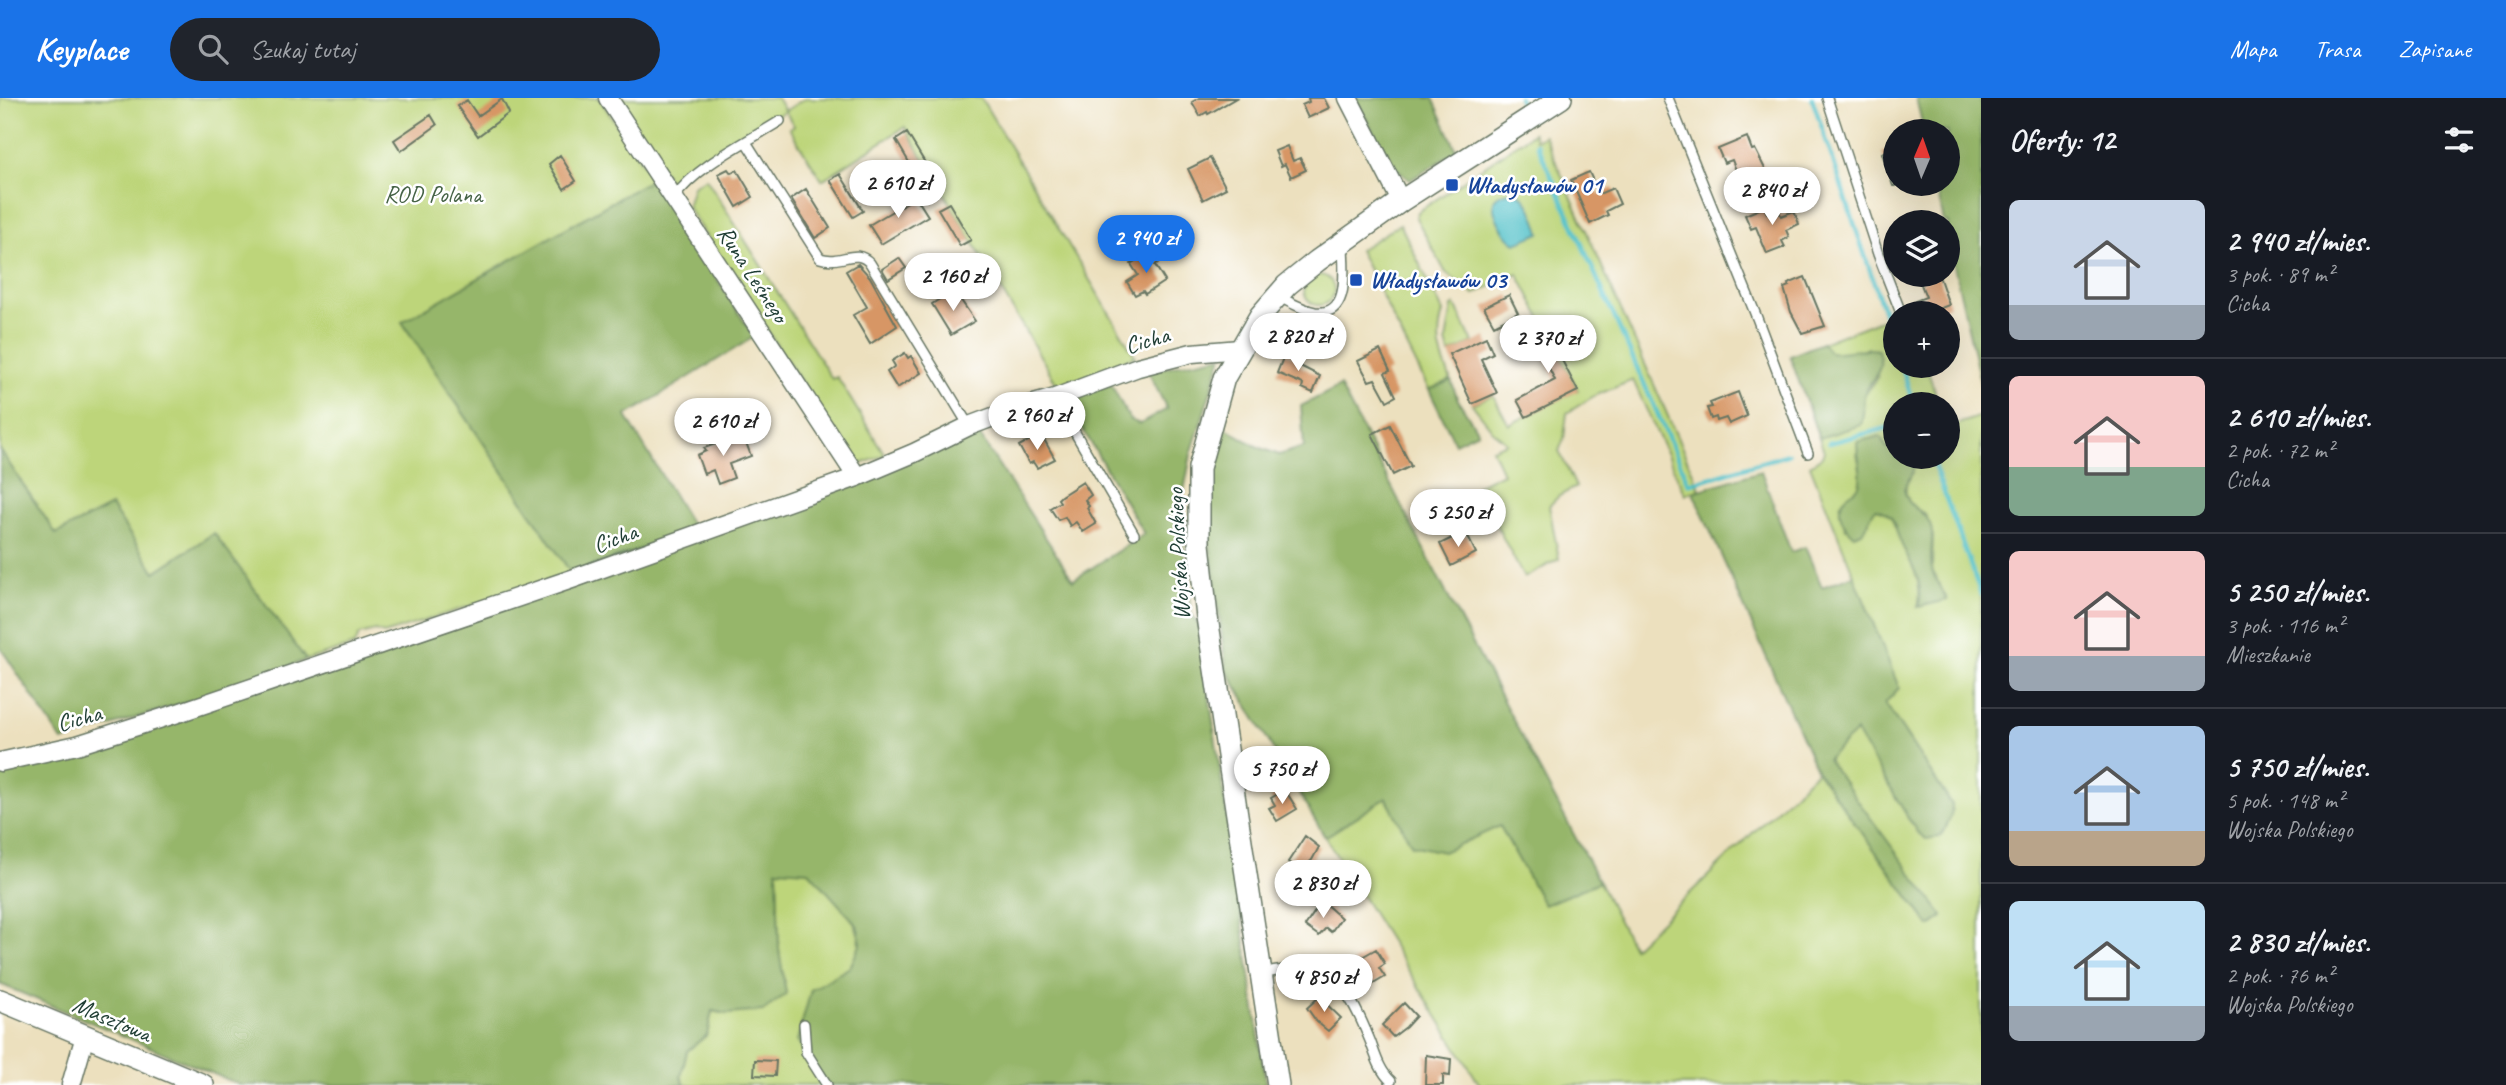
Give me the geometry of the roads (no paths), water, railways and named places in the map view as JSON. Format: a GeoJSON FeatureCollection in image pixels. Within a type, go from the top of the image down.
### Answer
{"type":"FeatureCollection","features":[{"type":"Feature","properties":{"kind":"street","name":"Runa Leśnego"},"geometry":{"type":"LineString","coordinates":[[608,98],[858,477]]}},
{"type":"Feature","properties":{"kind":"street"},"geometry":{"type":"LineString","coordinates":[[1348,98],[1401,201]]}},
{"type":"Feature","properties":{"kind":"street","name":"Wojska Polskiego"},"geometry":{"type":"LineString","coordinates":[[1278,1085],[1207,617],[1199,544],[1199,468],[1224,378],[1256,322],[1287,285],[1401,201],[1555,99]]}},
{"type":"Feature","properties":{"kind":"street","name":"Cicha"},"geometry":{"type":"LineString","coordinates":[[0,762],[77,745],[175,714],[572,579],[858,477],[969,426],[1009,411],[1055,398],[1160,360],[1223,349],[1240,349]]}},
{"type":"Feature","properties":{"kind":"street","name":"Masztowa"},"geometry":{"type":"LineString","coordinates":[[0,1000],[203,1085]]}},
{"type":"Feature","properties":{"kind":"street"},"geometry":{"type":"LineString","coordinates":[[71,1085],[85,1036]]}},
{"type":"Feature","properties":{"kind":"lane"},"geometry":{"type":"LineString","coordinates":[[1668,98],[1808,453]]}},
{"type":"Feature","properties":{"kind":"lane"},"geometry":{"type":"LineString","coordinates":[[1827,98],[1878,254],[1896,301]]}},
{"type":"Feature","properties":{"kind":"lane"},"geometry":{"type":"LineString","coordinates":[[674,198],[696,176],[780,121]]}},
{"type":"Feature","properties":{"kind":"lane"},"geometry":{"type":"LineString","coordinates":[[746,142],[820,258],[836,261],[853,255],[865,257],[870,263],[969,426]]}},
{"type":"Feature","properties":{"kind":"lane"},"geometry":{"type":"LineString","coordinates":[[1277,296],[1316,312],[1336,306],[1343,295],[1343,242]]}},
{"type":"Feature","properties":{"kind":"lane"},"geometry":{"type":"LineString","coordinates":[[1055,398],[1134,534]]}},
{"type":"Feature","properties":{"kind":"lane"},"geometry":{"type":"LineString","coordinates":[[1261,974],[1307,969],[1331,979],[1343,989],[1358,1013],[1381,1069],[1391,1081]]}},
{"type":"Feature","properties":{"kind":"lane"},"geometry":{"type":"LineString","coordinates":[[804,1024],[806,1052],[827,1085]]}},
{"type":"Feature","properties":{"kind":"water"},"geometry":{"type":"Polygon","coordinates":[[[1515,191],[1528,203],[1540,233],[1516,243],[1500,225],[1494,206],[1497,197],[1515,191]]]}},
{"type":"Feature","properties":{"kind":"waterway"},"geometry":{"type":"LineString","coordinates":[[1519,98],[1521,107]]}},
{"type":"Feature","properties":{"kind":"waterway"},"geometry":{"type":"LineString","coordinates":[[1812,98],[1883,309]]}},
{"type":"Feature","properties":{"kind":"waterway"},"geometry":{"type":"LineString","coordinates":[[1537,144],[1689,484],[1695,482]]}},
{"type":"Feature","properties":{"kind":"waterway"},"geometry":{"type":"LineString","coordinates":[[1905,378],[1910,392]]}},
{"type":"Feature","properties":{"kind":"waterway"},"geometry":{"type":"LineString","coordinates":[[1829,443],[1883,429]]}},
{"type":"Feature","properties":{"kind":"waterway"},"geometry":{"type":"LineString","coordinates":[[1699,481],[1789,454]]}},
{"type":"Feature","properties":{"kind":"waterway"},"geometry":{"type":"LineString","coordinates":[[1935,469],[1981,594]]}},
{"type":"Feature","properties":{"kind":"place","name":"Władysławów 01"},"geometry":{"type":"Point","coordinates":[1452,185]}},
{"type":"Feature","properties":{"kind":"place","name":"Władysławów 03"},"geometry":{"type":"Point","coordinates":[1356,280]}},
{"type":"Feature","properties":{"kind":"park label","name":"ROD Polana"},"geometry":{"type":"Point","coordinates":[433,194]}}]}
